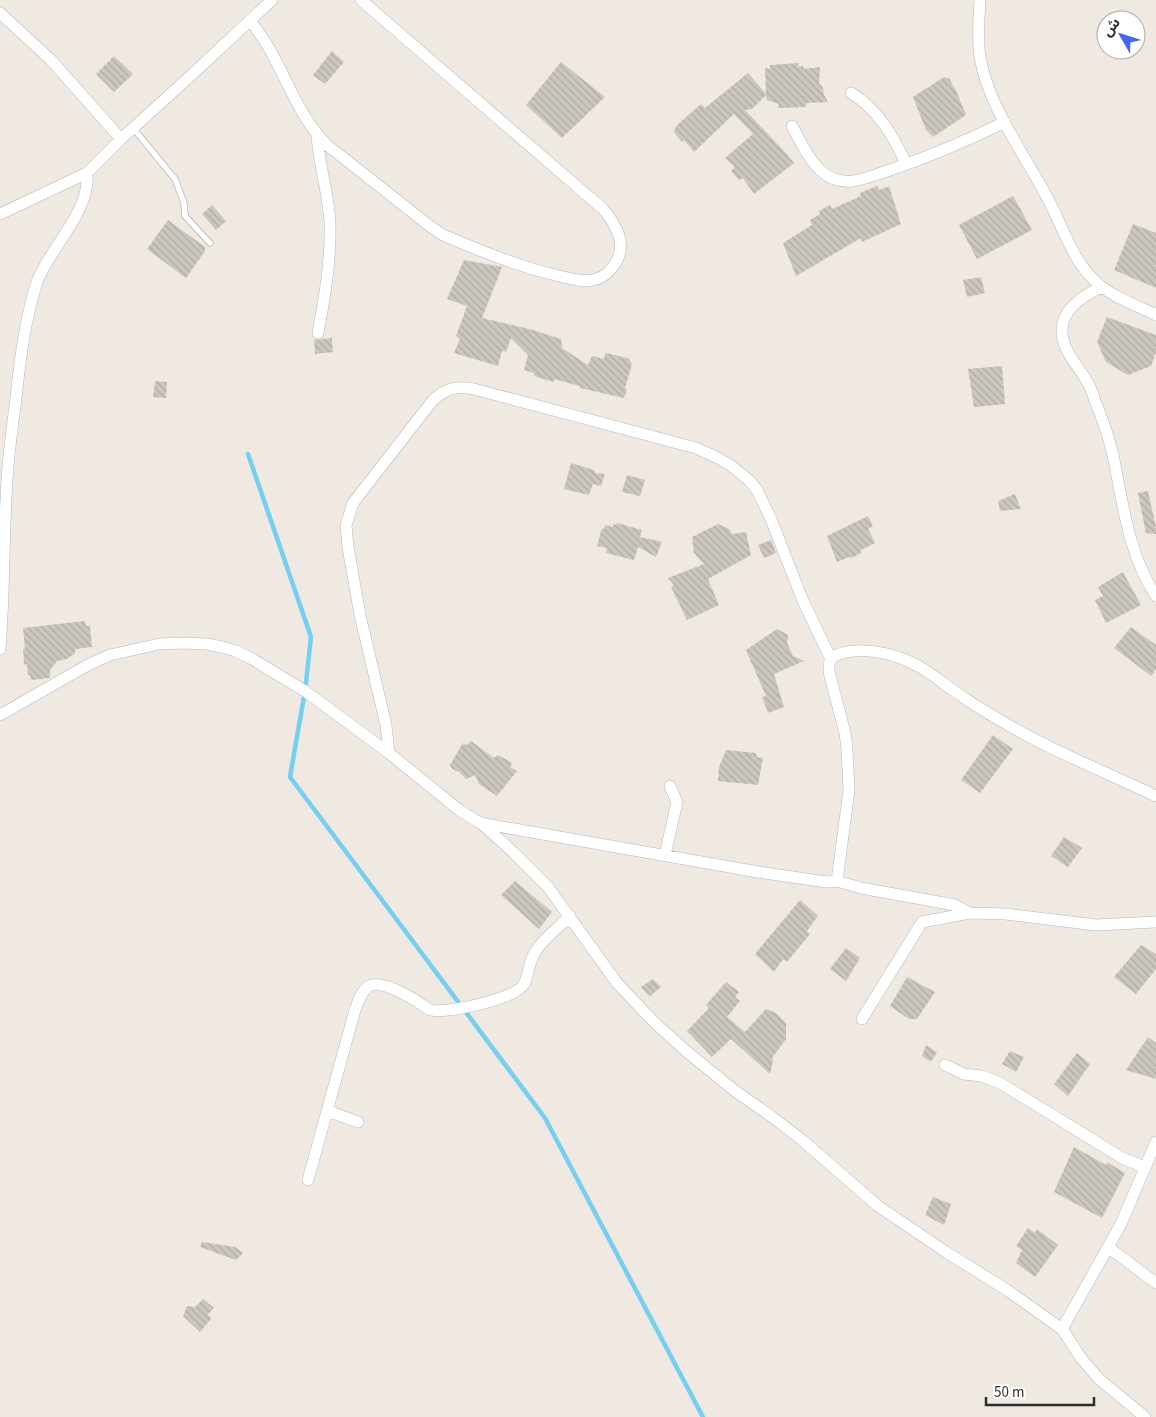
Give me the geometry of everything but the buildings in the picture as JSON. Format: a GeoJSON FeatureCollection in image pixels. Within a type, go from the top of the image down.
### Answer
{"type":"FeatureCollection","features":[{"type":"Feature","properties":{"kind":"street"},"geometry":{"type":"LineString","coordinates":[[0,214],[87,173],[121,138],[272,0]]}},
{"type":"Feature","properties":{"kind":"street"},"geometry":{"type":"LineString","coordinates":[[250,21],[262,35],[317,135],[327,145],[431,227],[442,234],[488,254],[532,270],[575,280],[586,280],[605,275],[615,265],[620,255],[621,244],[616,228],[603,209],[361,0]]}},
{"type":"Feature","properties":{"kind":"street"},"geometry":{"type":"LineString","coordinates":[[980,0],[980,56],[988,84],[1005,122],[1048,199],[1081,264],[1102,287],[1156,315]]}},
{"type":"Feature","properties":{"kind":"street"},"geometry":{"type":"LineString","coordinates":[[0,13],[51,60],[121,138]]}},
{"type":"Feature","properties":{"kind":"street"},"geometry":{"type":"LineString","coordinates":[[852,93],[864,100],[892,135],[906,164]]}},
{"type":"Feature","properties":{"kind":"street"},"geometry":{"type":"LineString","coordinates":[[792,126],[813,161],[824,173],[840,181],[858,180],[906,164],[969,140],[1005,122]]}},
{"type":"Feature","properties":{"kind":"street"},"geometry":{"type":"LineString","coordinates":[[317,135],[330,222],[326,288],[318,333]]}},
{"type":"Feature","properties":{"kind":"street"},"geometry":{"type":"LineString","coordinates":[[0,649],[8,467],[18,376],[24,341],[37,282],[50,256],[74,220],[88,182],[87,173]]}},
{"type":"Feature","properties":{"kind":"street"},"geometry":{"type":"LineString","coordinates":[[1102,287],[1090,292],[1070,309],[1063,322],[1063,341],[1070,356],[1087,382],[1100,415],[1112,453],[1132,545],[1144,577],[1156,596]]}},
{"type":"Feature","properties":{"kind":"street"},"geometry":{"type":"LineString","coordinates":[[389,753],[386,724],[360,615],[347,534],[348,518],[353,503],[433,400],[443,392],[455,388],[474,389],[696,448],[730,465],[750,481],[762,500],[803,601],[831,659],[829,672],[840,708],[847,749],[849,790],[837,881]]}},
{"type":"Feature","properties":{"kind":"street"},"geometry":{"type":"LineString","coordinates":[[0,715],[81,669],[110,655],[159,644],[181,642],[207,644],[236,651],[268,668],[305,691],[389,753],[459,810],[480,823],[513,852],[548,888],[617,983],[654,1022],[686,1051],[735,1091],[802,1140],[878,1206],[938,1248],[1018,1297],[1062,1329],[1081,1358],[1099,1379],[1145,1417]]}},
{"type":"Feature","properties":{"kind":"street"},"geometry":{"type":"LineString","coordinates":[[831,659],[844,652],[870,652],[891,655],[910,662],[921,667],[964,698],[1006,724],[1045,745],[1156,796]]}},
{"type":"Feature","properties":{"kind":"street"},"geometry":{"type":"LineString","coordinates":[[665,855],[677,802],[670,786]]}},
{"type":"Feature","properties":{"kind":"street"},"geometry":{"type":"LineString","coordinates":[[480,823],[758,872],[827,882],[837,881],[861,888],[955,904],[970,913]]}},
{"type":"Feature","properties":{"kind":"street"},"geometry":{"type":"LineString","coordinates":[[862,1019],[922,922],[970,913],[1004,914],[1096,925],[1156,922]]}},
{"type":"Feature","properties":{"kind":"street"},"geometry":{"type":"LineString","coordinates":[[308,1180],[355,1010],[359,998],[368,986],[374,985],[397,990],[436,1012],[463,1008],[503,998],[513,994],[524,984],[535,951],[570,916]]}},
{"type":"Feature","properties":{"kind":"street"},"geometry":{"type":"LineString","coordinates":[[945,1065],[964,1074],[982,1076],[1000,1083],[1124,1159],[1145,1167]]}},
{"type":"Feature","properties":{"kind":"street"},"geometry":{"type":"LineString","coordinates":[[327,1111],[358,1122]]}},
{"type":"Feature","properties":{"kind":"street"},"geometry":{"type":"LineString","coordinates":[[1062,1329],[1108,1247],[1134,1195],[1156,1142]]}},
{"type":"Feature","properties":{"kind":"street"},"geometry":{"type":"LineString","coordinates":[[1108,1247],[1156,1283]]}},
{"type":"Feature","properties":{"kind":"lane"},"geometry":{"type":"LineString","coordinates":[[133,128],[175,179],[184,203],[185,216],[210,242]]}},
{"type":"Feature","properties":{"kind":"waterway"},"geometry":{"type":"LineString","coordinates":[[248,454],[311,637],[305,691],[290,777],[545,1118],[703,1417]]}}]}
